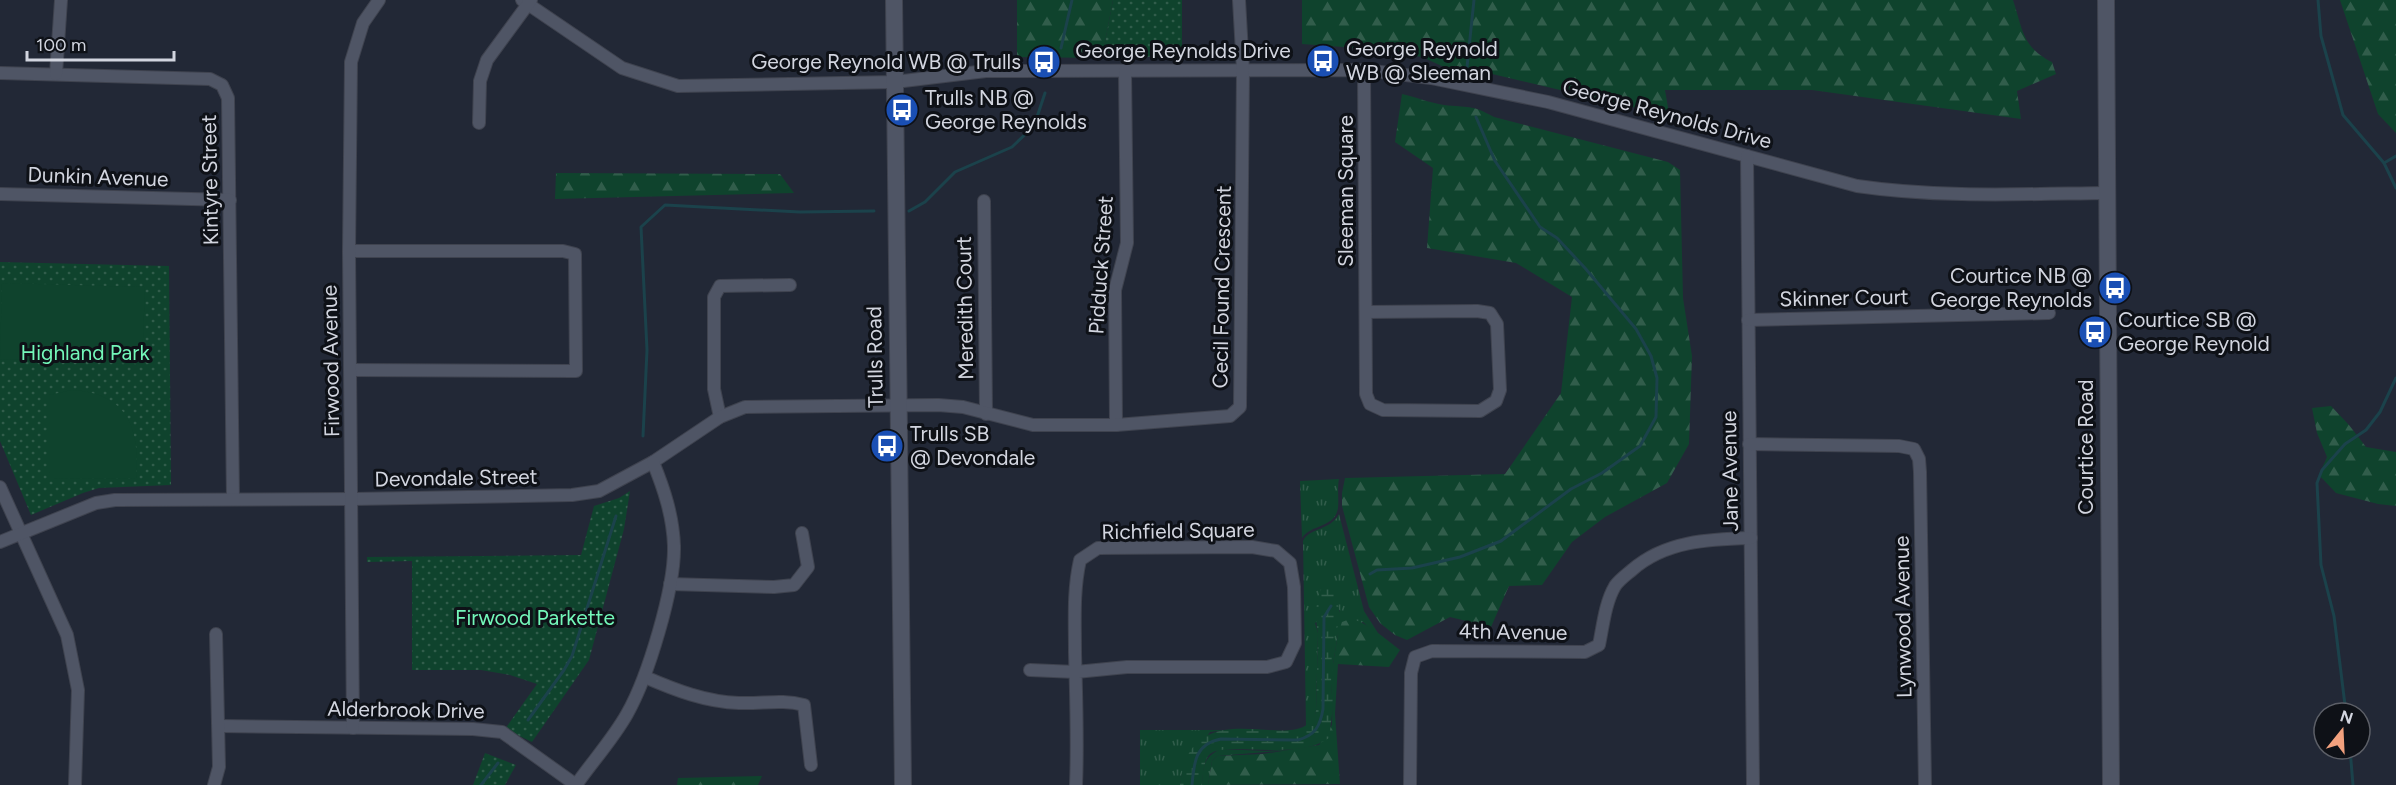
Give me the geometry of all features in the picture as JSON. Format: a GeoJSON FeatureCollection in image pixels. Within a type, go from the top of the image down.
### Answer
{"type":"FeatureCollection","features":[{"type":"Feature","properties":{"kind":"street"},"geometry":{"type":"LineString","coordinates":[[56,74],[61,0]]}},
{"type":"Feature","properties":{"kind":"street","name":"Firwood Avenue"},"geometry":{"type":"LineString","coordinates":[[353,728],[349,251],[351,62],[363,23],[379,0]]}},
{"type":"Feature","properties":{"kind":"street","name":"Trulls Road"},"geometry":{"type":"LineString","coordinates":[[894,0],[903,785]]}},
{"type":"Feature","properties":{"kind":"street","name":"Cecil Found Crescent"},"geometry":{"type":"LineString","coordinates":[[898,406],[963,407],[1033,425],[1116,425],[1230,416],[1240,407],[1243,70],[1239,0]]}},
{"type":"Feature","properties":{"kind":"street","name":"Courtice Road"},"geometry":{"type":"LineString","coordinates":[[2106,0],[2111,785]]}},
{"type":"Feature","properties":{"kind":"street"},"geometry":{"type":"LineString","coordinates":[[479,123],[480,81],[487,60],[527,1]]}},
{"type":"Feature","properties":{"kind":"street","name":"George Reynolds Drive"},"geometry":{"type":"LineString","coordinates":[[527,1],[622,68],[678,86],[895,82],[986,71],[1364,70],[1431,78],[1548,102],[1857,186],[1897,192],[2107,193]]}},
{"type":"Feature","properties":{"kind":"street","name":"Sleeman Square"},"geometry":{"type":"LineString","coordinates":[[1364,70],[1366,394],[1370,404],[1383,410],[1480,411],[1496,401],[1500,390],[1497,324],[1490,313],[1477,311],[1366,312]]}},
{"type":"Feature","properties":{"kind":"street","name":"Pidduck Street"},"geometry":{"type":"LineString","coordinates":[[1116,425],[1115,290],[1127,243],[1125,71]]}},
{"type":"Feature","properties":{"kind":"street","name":"Kintyre Street"},"geometry":{"type":"LineString","coordinates":[[0,73],[210,79],[222,85],[228,98],[231,200],[234,499]]}},
{"type":"Feature","properties":{"kind":"street","name":"Jane Avenue"},"geometry":{"type":"LineString","coordinates":[[1747,156],[1753,785]]}},
{"type":"Feature","properties":{"kind":"street","name":"Dunkin Avenue"},"geometry":{"type":"LineString","coordinates":[[0,194],[231,200]]}},
{"type":"Feature","properties":{"kind":"street","name":"Meredith Court"},"geometry":{"type":"LineString","coordinates":[[984,201],[986,414]]}},
{"type":"Feature","properties":{"kind":"street"},"geometry":{"type":"LineString","coordinates":[[349,251],[562,251],[575,254],[576,266],[576,371],[351,370]]}},
{"type":"Feature","properties":{"kind":"street"},"geometry":{"type":"LineString","coordinates":[[720,417],[714,388],[714,297],[720,286],[790,285]]}},
{"type":"Feature","properties":{"kind":"street","name":"Skinner Court"},"geometry":{"type":"LineString","coordinates":[[1748,320],[2049,313]]}},
{"type":"Feature","properties":{"kind":"street","name":"Devondale Street"},"geometry":{"type":"LineString","coordinates":[[0,542],[96,504],[115,500],[572,495],[599,491],[653,462],[720,417],[745,407],[898,406]]}},
{"type":"Feature","properties":{"kind":"street","name":"Lynwood Avenue"},"geometry":{"type":"LineString","coordinates":[[1749,444],[1899,446],[1914,449],[1919,459],[1920,472],[1925,785]]}},
{"type":"Feature","properties":{"kind":"street"},"geometry":{"type":"LineString","coordinates":[[576,785],[626,715],[645,677],[670,584],[674,547],[668,498],[653,462]]}},
{"type":"Feature","properties":{"kind":"street"},"geometry":{"type":"LineString","coordinates":[[0,487],[67,635],[78,690],[75,785]]}},
{"type":"Feature","properties":{"kind":"street"},"geometry":{"type":"LineString","coordinates":[[670,584],[774,587],[794,585],[808,567],[802,533]]}},
{"type":"Feature","properties":{"kind":"street","name":"4th Avenue"},"geometry":{"type":"LineString","coordinates":[[1410,785],[1411,673],[1415,657],[1432,651],[1585,652],[1599,645],[1616,585],[1642,561],[1670,548],[1700,541],[1751,538]]}},
{"type":"Feature","properties":{"kind":"street","name":"Richfield Square"},"geometry":{"type":"LineString","coordinates":[[1076,672],[1127,667],[1267,667],[1286,662],[1295,643],[1294,587],[1290,563],[1276,551],[1252,547],[1098,548],[1080,560],[1074,585],[1076,672],[1078,742],[1076,785]]}},
{"type":"Feature","properties":{"kind":"street"},"geometry":{"type":"LineString","coordinates":[[214,785],[219,767],[216,634]]}},
{"type":"Feature","properties":{"kind":"street"},"geometry":{"type":"LineString","coordinates":[[1030,670],[1076,672]]}},
{"type":"Feature","properties":{"kind":"street"},"geometry":{"type":"LineString","coordinates":[[645,677],[688,695],[738,704],[787,701],[804,705],[811,765]]}},
{"type":"Feature","properties":{"kind":"street","name":"Alderbrook Drive"},"geometry":{"type":"LineString","coordinates":[[219,726],[473,729],[502,732],[576,785]]}},
{"type":"Feature","properties":{"kind":"green space"},"geometry":{"type":"Polygon","coordinates":[[[1017,0],[1113,0],[1102,58],[1017,57],[1017,0]]]}},
{"type":"Feature","properties":{"kind":"green space"},"geometry":{"type":"Polygon","coordinates":[[[1113,0],[1182,0],[1182,52],[1140,58],[1102,58],[1113,0]]]}},
{"type":"Feature","properties":{"kind":"green space"},"geometry":{"type":"Polygon","coordinates":[[[1302,0],[2013,0],[2029,44],[2052,62],[2056,74],[2017,91],[2021,119],[1812,90],[1665,90],[1669,113],[1641,109],[1488,73],[1473,73],[1444,67],[1422,57],[1371,49],[1302,44],[1302,0]]]}},
{"type":"Feature","properties":{"kind":"green space"},"geometry":{"type":"Polygon","coordinates":[[[2340,0],[2396,0],[2396,133],[2378,114],[2340,0]]]}},
{"type":"Feature","properties":{"kind":"green space"},"geometry":{"type":"Polygon","coordinates":[[[1402,94],[1439,104],[1474,108],[1494,117],[1668,162],[1680,170],[1683,298],[1692,356],[1689,444],[1667,483],[1605,517],[1572,542],[1542,585],[1509,586],[1491,627],[1450,617],[1407,640],[1395,635],[1380,623],[1369,607],[1342,506],[1345,478],[1505,474],[1561,393],[1572,297],[1516,263],[1427,248],[1433,168],[1395,142],[1402,94]]]}},
{"type":"Feature","properties":{"kind":"green space"},"geometry":{"type":"Polygon","coordinates":[[[556,173],[780,174],[794,193],[555,199],[556,173]]]}},
{"type":"Feature","properties":{"kind":"green space","name":"Highland Park"},"geometry":{"type":"Polygon","coordinates":[[[0,262],[169,266],[171,485],[99,488],[31,515],[0,441],[0,262]]]}},
{"type":"Feature","properties":{"kind":"green space"},"geometry":{"type":"Polygon","coordinates":[[[2,283],[145,287],[142,364],[0,359],[2,283]]]}},
{"type":"Feature","properties":{"kind":"green space"},"geometry":{"type":"Polygon","coordinates":[[[72,390],[106,398],[118,406],[126,417],[136,444],[136,478],[55,479],[49,472],[49,395],[72,390]]]}},
{"type":"Feature","properties":{"kind":"green space"},"geometry":{"type":"Polygon","coordinates":[[[2331,406],[2366,447],[2396,452],[2396,506],[2378,504],[2336,493],[2319,475],[2327,457],[2317,433],[2312,408],[2331,406]]]}},
{"type":"Feature","properties":{"kind":"green space"},"geometry":{"type":"Polygon","coordinates":[[[1339,479],[1336,514],[1328,523],[1311,530],[1302,538],[1300,481],[1339,479]]]}},
{"type":"Feature","properties":{"kind":"green space","name":"Firwood Parkette"},"geometry":{"type":"Polygon","coordinates":[[[630,491],[624,529],[589,660],[532,742],[505,729],[537,684],[510,675],[481,670],[412,670],[412,561],[367,562],[367,557],[581,555],[594,506],[619,498],[630,491]]]}},
{"type":"Feature","properties":{"kind":"green space"},"geometry":{"type":"Polygon","coordinates":[[[1339,514],[1364,611],[1378,633],[1400,650],[1379,637],[1363,622],[1338,634],[1333,664],[1333,707],[1331,649],[1340,610],[1315,623],[1318,633],[1316,711],[1314,721],[1306,727],[1303,541],[1310,533],[1331,523],[1339,514]]]}},
{"type":"Feature","properties":{"kind":"green space"},"geometry":{"type":"Polygon","coordinates":[[[1324,585],[1332,585],[1341,616],[1332,644],[1333,707],[1329,738],[1299,749],[1219,750],[1210,754],[1206,760],[1202,785],[1180,785],[1188,754],[1204,737],[1224,730],[1291,730],[1307,725],[1316,711],[1318,633],[1316,608],[1324,585]]]}},
{"type":"Feature","properties":{"kind":"green space"},"geometry":{"type":"Polygon","coordinates":[[[1350,619],[1369,627],[1400,650],[1389,667],[1338,664],[1335,714],[1340,784],[1208,785],[1212,761],[1217,756],[1263,754],[1319,745],[1332,725],[1333,664],[1338,634],[1342,622],[1350,619]]]}},
{"type":"Feature","properties":{"kind":"green space"},"geometry":{"type":"Polygon","coordinates":[[[1140,730],[1226,730],[1210,732],[1182,774],[1180,785],[1140,785],[1140,730]]]}},
{"type":"Feature","properties":{"kind":"green space"},"geometry":{"type":"Polygon","coordinates":[[[1221,749],[1265,751],[1304,749],[1217,756],[1212,761],[1208,785],[1202,785],[1207,759],[1221,749]]]}},
{"type":"Feature","properties":{"kind":"green space"},"geometry":{"type":"Polygon","coordinates":[[[485,753],[516,765],[505,785],[473,785],[485,753]]]}},
{"type":"Feature","properties":{"kind":"green space"},"geometry":{"type":"Polygon","coordinates":[[[762,776],[758,785],[677,785],[678,778],[762,776]]]}},
{"type":"Feature","properties":{"kind":"waterway"},"geometry":{"type":"LineString","coordinates":[[1061,48],[1072,0]]}},
{"type":"Feature","properties":{"kind":"waterway"},"geometry":{"type":"LineString","coordinates":[[1467,67],[1474,0]]}},
{"type":"Feature","properties":{"kind":"waterway"},"geometry":{"type":"LineString","coordinates":[[2318,0],[2321,36],[2343,115],[2384,163],[2396,188]]}},
{"type":"Feature","properties":{"kind":"waterway"},"geometry":{"type":"LineString","coordinates":[[909,211],[925,202],[955,172],[1012,147],[1034,126],[1045,93]]}},
{"type":"Feature","properties":{"kind":"waterway"},"geometry":{"type":"LineString","coordinates":[[1370,574],[1377,570],[1412,568],[1460,557],[1501,541],[1571,489],[1602,473],[1640,446],[1656,417],[1657,378],[1651,356],[1636,329],[1557,238],[1540,227],[1495,161],[1476,117]]}},
{"type":"Feature","properties":{"kind":"waterway"},"geometry":{"type":"LineString","coordinates":[[2384,163],[2396,156]]}},
{"type":"Feature","properties":{"kind":"waterway"},"geometry":{"type":"LineString","coordinates":[[643,436],[647,350],[641,227],[665,205],[800,212],[874,211]]}},
{"type":"Feature","properties":{"kind":"waterway"},"geometry":{"type":"LineString","coordinates":[[2345,701],[2334,616],[2321,565],[2317,483],[2322,470],[2345,444],[2366,430],[2380,412],[2396,378]]}},
{"type":"Feature","properties":{"kind":"waterway"},"geometry":{"type":"LineString","coordinates":[[528,720],[572,656],[616,516]]}},
{"type":"Feature","properties":{"kind":"waterway"},"geometry":{"type":"LineString","coordinates":[[1192,785],[1198,755],[1212,741],[1221,739],[1298,740],[1313,733],[1320,721],[1323,709],[1324,617],[1331,606]]}},
{"type":"Feature","properties":{"kind":"waterway"},"geometry":{"type":"LineString","coordinates":[[2351,761],[2353,785]]}},
{"type":"Feature","properties":{"kind":"waterway"},"geometry":{"type":"LineString","coordinates":[[481,785],[498,763]]}},
{"type":"Feature","properties":{"kind":"place","name":"George Reynold WB @ Sleeman"},"geometry":{"type":"Point","coordinates":[1323,61]}},
{"type":"Feature","properties":{"kind":"place","name":"George Reynold WB @ Trulls"},"geometry":{"type":"Point","coordinates":[1044,62]}},
{"type":"Feature","properties":{"kind":"place","name":"Trulls NB @ George Reynolds"},"geometry":{"type":"Point","coordinates":[902,110]}},
{"type":"Feature","properties":{"kind":"place","name":"Courtice NB @ George Reynolds"},"geometry":{"type":"Point","coordinates":[2115,288]}},
{"type":"Feature","properties":{"kind":"place","name":"Courtice SB @ George Reynold"},"geometry":{"type":"Point","coordinates":[2095,332]}},
{"type":"Feature","properties":{"kind":"place","name":"Trulls SB @ Devondale"},"geometry":{"type":"Point","coordinates":[887,446]}}]}
